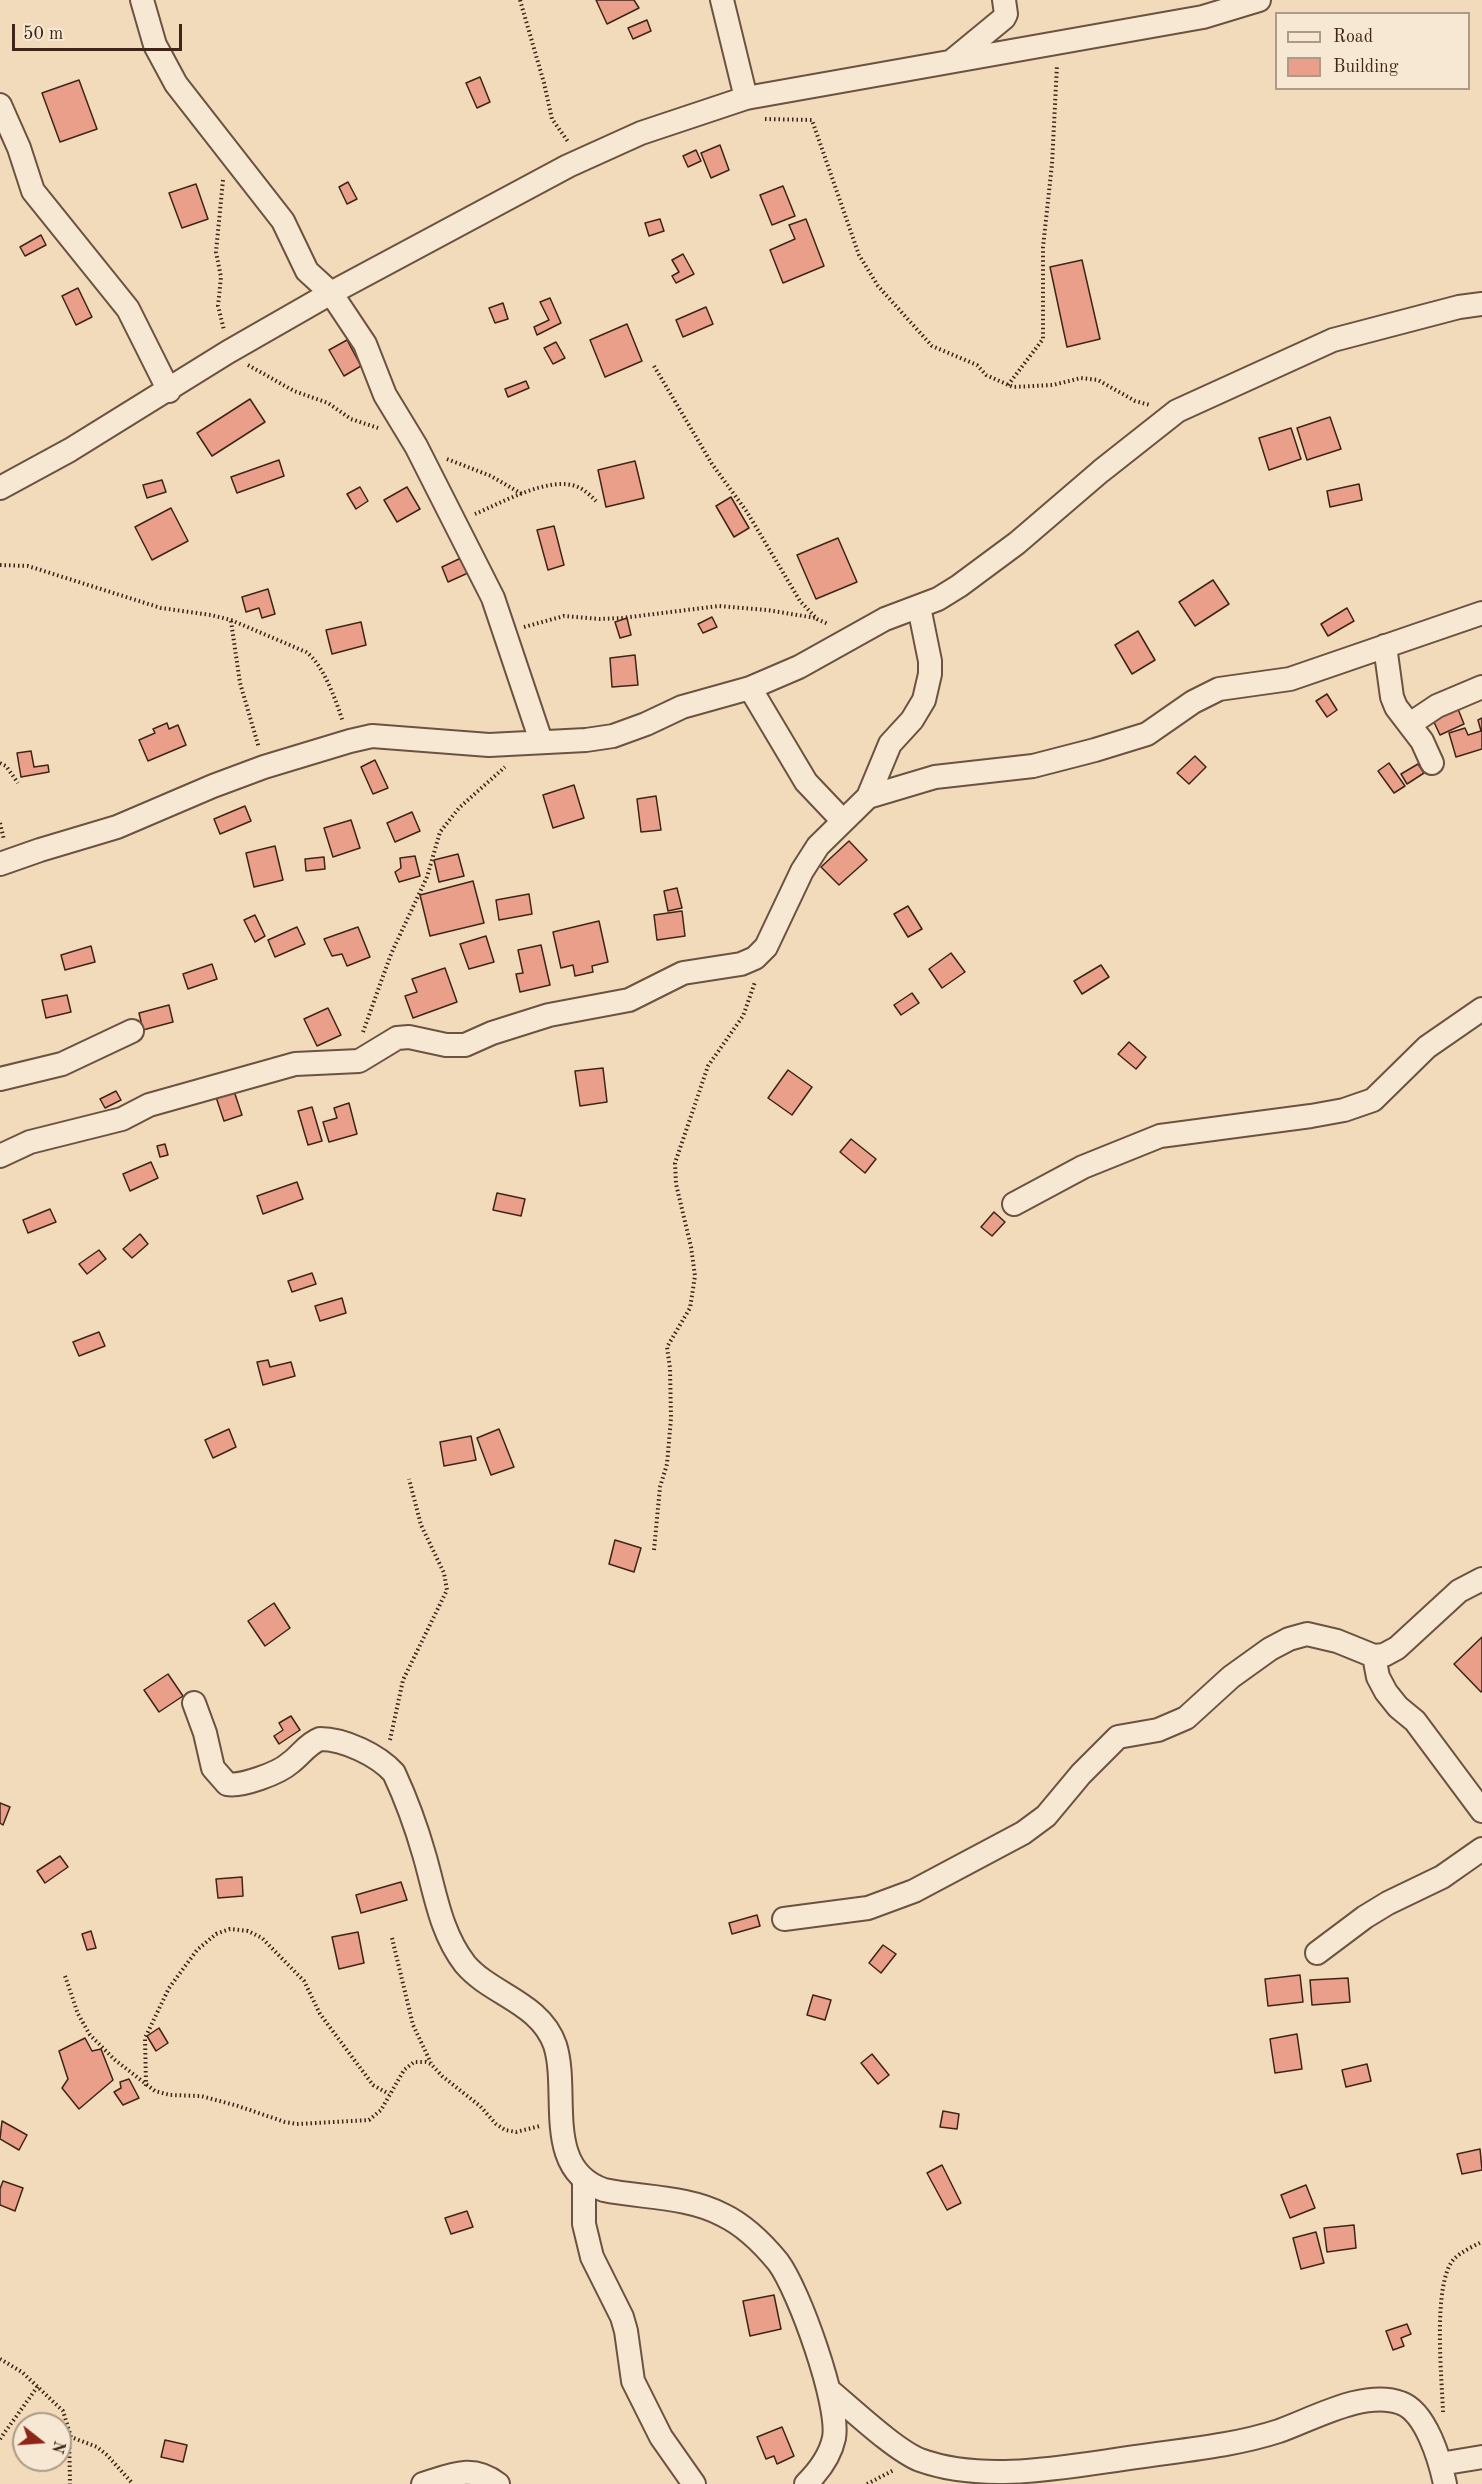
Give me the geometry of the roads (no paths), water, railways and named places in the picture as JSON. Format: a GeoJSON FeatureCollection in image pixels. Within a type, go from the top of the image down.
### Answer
{"type":"FeatureCollection","features":[{"type":"Feature","properties":{"kind":"street"},"geometry":{"type":"LineString","coordinates":[[142,0],[155,45],[176,84],[283,221],[307,270],[331,292],[365,344],[385,395],[413,442],[493,598],[504,629],[532,742]]}},
{"type":"Feature","properties":{"kind":"street"},"geometry":{"type":"LineString","coordinates":[[722,0],[746,98]]}},
{"type":"Feature","properties":{"kind":"street"},"geometry":{"type":"LineString","coordinates":[[949,63],[1004,18],[1006,14],[1004,0]]}},
{"type":"Feature","properties":{"kind":"street"},"geometry":{"type":"LineString","coordinates":[[0,488],[70,450],[169,391],[228,352],[331,292],[583,159],[641,133],[746,98],[1203,17],[1259,0]]}},
{"type":"Feature","properties":{"kind":"street"},"geometry":{"type":"LineString","coordinates":[[0,105],[19,148],[33,191],[128,309],[169,391]]}},
{"type":"Feature","properties":{"kind":"street"},"geometry":{"type":"LineString","coordinates":[[0,864],[117,827],[264,767],[350,741],[372,736],[489,745],[586,740],[613,736],[682,707],[750,688],[799,667],[885,619],[919,608],[959,586],[1017,543],[1101,471],[1177,411],[1333,340],[1459,307],[1482,304]]}},
{"type":"Feature","properties":{"kind":"street"},"geometry":{"type":"LineString","coordinates":[[0,1156],[30,1142],[122,1119],[148,1105],[295,1064],[352,1062],[367,1058],[397,1038],[420,1037],[446,1045],[465,1045],[492,1033],[549,1015],[629,1000],[683,974],[748,962],[762,953],[766,947],[802,871],[818,846],[868,797],[887,750],[912,720],[924,700],[928,689],[930,661],[919,608]]}},
{"type":"Feature","properties":{"kind":"street"},"geometry":{"type":"LineString","coordinates":[[868,797],[935,777],[1033,766],[1095,750],[1147,734],[1193,702],[1219,689],[1290,680],[1482,613]]}},
{"type":"Feature","properties":{"kind":"street"},"geometry":{"type":"LineString","coordinates":[[1385,646],[1392,697],[1422,741],[1432,763]]}},
{"type":"Feature","properties":{"kind":"street"},"geometry":{"type":"LineString","coordinates":[[1410,724],[1437,706],[1482,687]]}},
{"type":"Feature","properties":{"kind":"street"},"geometry":{"type":"LineString","coordinates":[[750,688],[806,782],[843,821]]}},
{"type":"Feature","properties":{"kind":"street"},"geometry":{"type":"LineString","coordinates":[[1014,1204],[1083,1167],[1160,1136],[1322,1114],[1344,1110],[1373,1100],[1427,1047],[1482,1009]]}},
{"type":"Feature","properties":{"kind":"street"},"geometry":{"type":"LineString","coordinates":[[0,1078],[62,1064],[132,1031]]}},
{"type":"Feature","properties":{"kind":"street"},"geometry":{"type":"LineString","coordinates":[[784,1919],[868,1908],[914,1891],[1023,1833],[1046,1816],[1081,1774],[1118,1737],[1164,1728],[1186,1718],[1231,1677],[1270,1649],[1289,1639],[1307,1634],[1318,1635],[1374,1656],[1384,1654],[1397,1647],[1459,1591],[1482,1580]]}},
{"type":"Feature","properties":{"kind":"street"},"geometry":{"type":"LineString","coordinates":[[1374,1656],[1378,1677],[1386,1692],[1398,1707],[1415,1721],[1482,1811]]}},
{"type":"Feature","properties":{"kind":"street"},"geometry":{"type":"LineString","coordinates":[[194,1702],[213,1768],[226,1784],[235,1785],[289,1765],[306,1748],[320,1739],[344,1744],[373,1756],[392,1771],[410,1811],[444,1928],[454,1947],[467,1966],[482,1979],[528,2009],[542,2023],[554,2042],[559,2060],[561,2118],[565,2147],[570,2162],[584,2180],[604,2190],[700,2205],[724,2215],[752,2235],[778,2263],[791,2285],[830,2391],[834,2415],[834,2437],[828,2456],[806,2484]]}},
{"type":"Feature","properties":{"kind":"street"},"geometry":{"type":"LineString","coordinates":[[1317,1953],[1365,1917],[1442,1877],[1482,1849]]}},
{"type":"Feature","properties":{"kind":"street"},"geometry":{"type":"LineString","coordinates":[[584,2180],[584,2224],[592,2257],[622,2317],[633,2381],[661,2437],[694,2484]]}},
{"type":"Feature","properties":{"kind":"street"},"geometry":{"type":"LineString","coordinates":[[830,2391],[899,2447],[920,2460],[967,2470],[1017,2473],[1232,2444],[1279,2431],[1349,2404],[1384,2400],[1401,2402],[1412,2409],[1426,2430],[1443,2474],[1482,2457]]}},
{"type":"Feature","properties":{"kind":"street"},"geometry":{"type":"LineString","coordinates":[[423,2484],[466,2472],[477,2472],[498,2484]]}}]}
